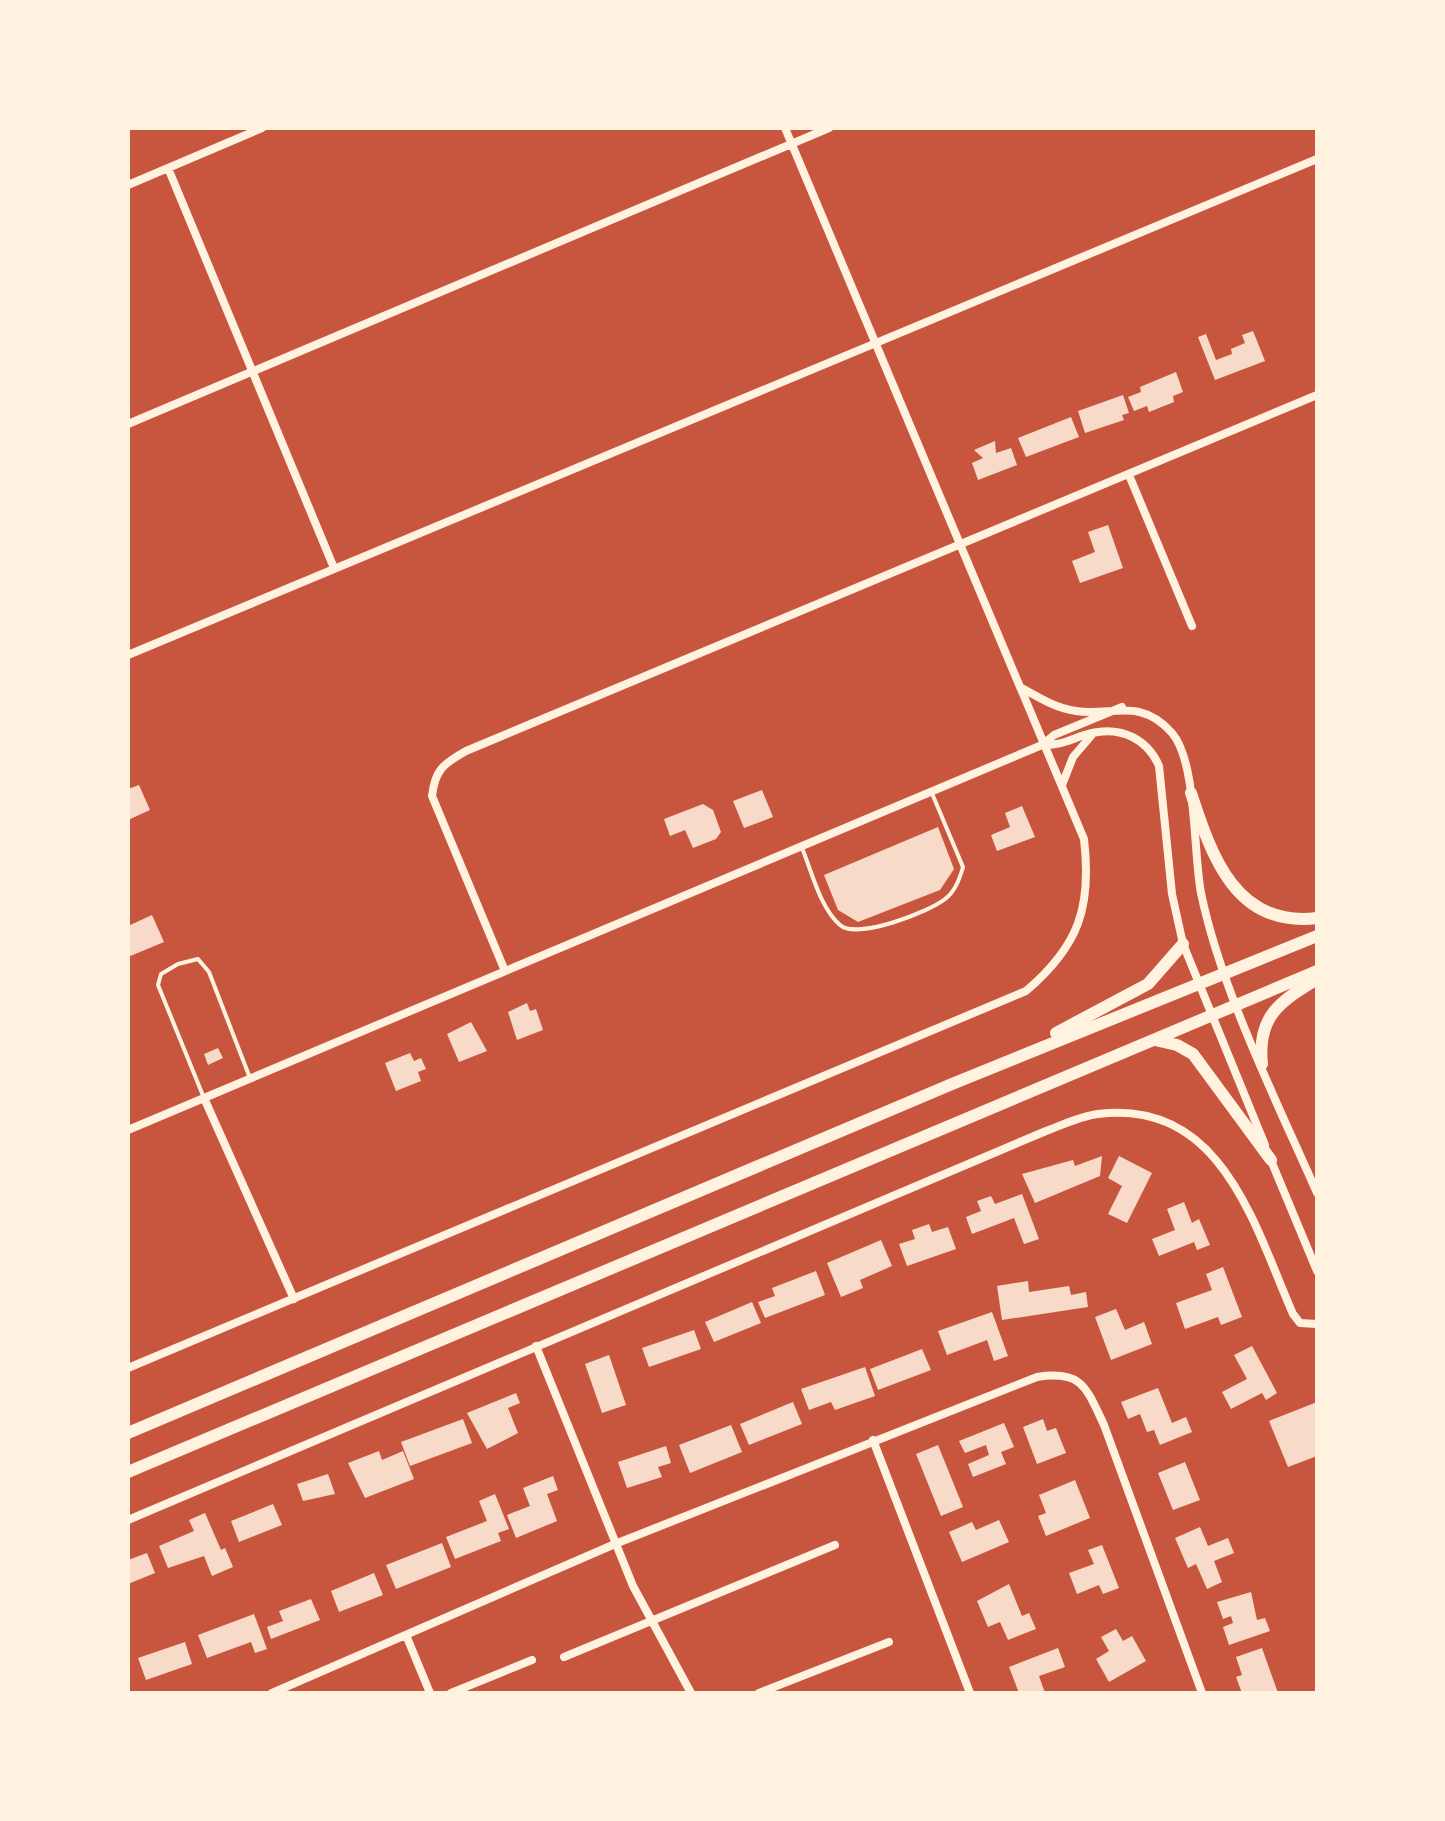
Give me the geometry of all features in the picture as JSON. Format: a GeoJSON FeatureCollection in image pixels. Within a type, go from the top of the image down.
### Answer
{"type":"FeatureCollection","features":[{"type":"Feature","properties":{"kind":"highway"},"geometry":{"type":"LineString","coordinates":[[1191,793],[1220,867],[1235,889],[1250,903],[1279,918],[1295,921],[1317,918]]}},
{"type":"Feature","properties":{"kind":"highway"},"geometry":{"type":"LineString","coordinates":[[128,1433],[952,1084],[1317,936]]}},
{"type":"Feature","properties":{"kind":"highway"},"geometry":{"type":"LineString","coordinates":[[952,1084],[1137,991],[1166,967],[1183,944]]}},
{"type":"Feature","properties":{"kind":"highway"},"geometry":{"type":"LineString","coordinates":[[128,1472],[1317,971]]}},
{"type":"Feature","properties":{"kind":"highway"},"geometry":{"type":"LineString","coordinates":[[1262,1064],[1260,1036],[1267,1020],[1317,979]]}},
{"type":"Feature","properties":{"kind":"highway"},"geometry":{"type":"LineString","coordinates":[[1153,1040],[1177,1045],[1193,1054],[1271,1160]]}},
{"type":"Feature","properties":{"kind":"street"},"geometry":{"type":"LineString","coordinates":[[128,185],[262,128]]}},
{"type":"Feature","properties":{"kind":"street"},"geometry":{"type":"LineString","coordinates":[[128,1368],[1026,991],[1064,952],[1085,906],[1088,871],[1084,839],[785,128]]}},
{"type":"Feature","properties":{"kind":"street"},"geometry":{"type":"LineString","coordinates":[[128,424],[829,128]]}},
{"type":"Feature","properties":{"kind":"street"},"geometry":{"type":"LineString","coordinates":[[128,655],[1317,159]]}},
{"type":"Feature","properties":{"kind":"street"},"geometry":{"type":"LineString","coordinates":[[168,168],[334,568]]}},
{"type":"Feature","properties":{"kind":"street"},"geometry":{"type":"LineString","coordinates":[[505,971],[432,796],[434,776],[441,765],[466,751],[1317,395]]}},
{"type":"Feature","properties":{"kind":"street"},"geometry":{"type":"LineString","coordinates":[[1129,475],[1192,626]]}},
{"type":"Feature","properties":{"kind":"street"},"geometry":{"type":"LineString","coordinates":[[1019,687],[1050,704],[1078,712],[1122,707],[1159,722],[1172,733],[1188,770],[1202,896],[1238,1005],[1317,1193]]}},
{"type":"Feature","properties":{"kind":"street"},"geometry":{"type":"LineString","coordinates":[[128,1130],[1042,745],[1054,735],[1122,707]]}},
{"type":"Feature","properties":{"kind":"street"},"geometry":{"type":"LineString","coordinates":[[1042,745],[1060,746],[1094,732],[1143,741],[1155,758],[1172,894],[1183,944],[1317,1271]]}},
{"type":"Feature","properties":{"kind":"street"},"geometry":{"type":"LineString","coordinates":[[1062,785],[1073,757],[1094,732]]}},
{"type":"Feature","properties":{"kind":"street"},"geometry":{"type":"LineString","coordinates":[[204,1098],[294,1299]]}},
{"type":"Feature","properties":{"kind":"street"},"geometry":{"type":"LineString","coordinates":[[128,1520],[1046,1131],[1096,1114],[1123,1114],[1156,1120],[1173,1126],[1207,1148],[1225,1167],[1240,1194],[1293,1314],[1300,1323],[1317,1324]]}},
{"type":"Feature","properties":{"kind":"street"},"geometry":{"type":"LineString","coordinates":[[536,1346],[633,1586],[691,1693]]}},
{"type":"Feature","properties":{"kind":"street"},"geometry":{"type":"LineString","coordinates":[[272,1693],[615,1544],[873,1440],[1037,1377],[1069,1374],[1093,1401],[1104,1425],[1202,1693]]}},
{"type":"Feature","properties":{"kind":"street"},"geometry":{"type":"LineString","coordinates":[[873,1440],[970,1693]]}},
{"type":"Feature","properties":{"kind":"street"},"geometry":{"type":"LineString","coordinates":[[564,1657],[835,1545]]}},
{"type":"Feature","properties":{"kind":"street"},"geometry":{"type":"LineString","coordinates":[[406,1635],[430,1693]]}},
{"type":"Feature","properties":{"kind":"street"},"geometry":{"type":"LineString","coordinates":[[759,1693],[889,1642]]}},
{"type":"Feature","properties":{"kind":"street"},"geometry":{"type":"LineString","coordinates":[[451,1693],[532,1660]]}},
{"type":"Feature","properties":{"kind":"lane"},"geometry":{"type":"LineString","coordinates":[[801,846],[824,902],[840,925],[850,931],[878,928],[918,911],[945,899],[959,880],[963,867],[931,790]]}},
{"type":"Feature","properties":{"kind":"lane"},"geometry":{"type":"LineString","coordinates":[[204,1098],[158,985],[161,974],[178,964],[191,959],[203,962],[250,1078]]}},
{"type":"Feature","properties":{"kind":"building"},"geometry":{"type":"Polygon","coordinates":[[[1253,331],[1265,361],[1215,380],[1198,337],[1206,334],[1216,360],[1232,354],[1231,349],[1245,343],[1242,335],[1253,331]]]}},
{"type":"Feature","properties":{"kind":"building"},"geometry":{"type":"Polygon","coordinates":[[[1176,372],[1183,392],[1173,396],[1174,402],[1149,412],[1147,406],[1134,411],[1128,397],[1141,392],[1140,387],[1176,372]]]}},
{"type":"Feature","properties":{"kind":"building"},"geometry":{"type":"Polygon","coordinates":[[[1123,395],[1129,413],[1122,415],[1124,420],[1085,433],[1078,411],[1123,395]]]}},
{"type":"Feature","properties":{"kind":"building"},"geometry":{"type":"Polygon","coordinates":[[[1071,417],[1079,437],[1026,457],[1018,438],[1071,417]]]}},
{"type":"Feature","properties":{"kind":"building"},"geometry":{"type":"Polygon","coordinates":[[[995,441],[996,453],[1011,448],[1017,465],[978,480],[972,463],[983,458],[974,450],[995,441]]]}},
{"type":"Feature","properties":{"kind":"building"},"geometry":{"type":"Polygon","coordinates":[[[1108,525],[1123,568],[1080,583],[1072,561],[1095,552],[1088,532],[1108,525]]]}},
{"type":"Feature","properties":{"kind":"building"},"geometry":{"type":"Polygon","coordinates":[[[139,785],[150,810],[128,820],[128,789],[139,785]]]}},
{"type":"Feature","properties":{"kind":"building"},"geometry":{"type":"Polygon","coordinates":[[[762,790],[773,817],[744,828],[733,801],[762,790]]]}},
{"type":"Feature","properties":{"kind":"building"},"geometry":{"type":"Polygon","coordinates":[[[703,804],[713,810],[721,832],[716,839],[693,848],[685,830],[670,836],[664,819],[703,804]]]}},
{"type":"Feature","properties":{"kind":"building"},"geometry":{"type":"Polygon","coordinates":[[[1022,806],[1035,837],[997,851],[991,835],[1010,827],[1005,813],[1022,806]]]}},
{"type":"Feature","properties":{"kind":"building"},"geometry":{"type":"Polygon","coordinates":[[[938,827],[954,869],[940,890],[858,922],[838,910],[824,875],[938,827]]]}},
{"type":"Feature","properties":{"kind":"building"},"geometry":{"type":"Polygon","coordinates":[[[152,915],[164,942],[128,957],[128,926],[152,915]]]}},
{"type":"Feature","properties":{"kind":"building"},"geometry":{"type":"Polygon","coordinates":[[[527,1003],[530,1011],[536,1009],[543,1030],[517,1040],[508,1012],[527,1003]]]}},
{"type":"Feature","properties":{"kind":"building"},"geometry":{"type":"Polygon","coordinates":[[[471,1022],[487,1051],[459,1062],[447,1034],[471,1022]]]}},
{"type":"Feature","properties":{"kind":"building"},"geometry":{"type":"Polygon","coordinates":[[[218,1048],[223,1058],[208,1065],[204,1054],[218,1048]]]}},
{"type":"Feature","properties":{"kind":"building"},"geometry":{"type":"Polygon","coordinates":[[[410,1053],[414,1061],[421,1058],[426,1069],[418,1072],[421,1081],[396,1091],[385,1063],[410,1053]]]}},
{"type":"Feature","properties":{"kind":"building"},"geometry":{"type":"Polygon","coordinates":[[[1102,1156],[1100,1176],[1035,1203],[1022,1174],[1073,1160],[1075,1166],[1102,1156]]]}},
{"type":"Feature","properties":{"kind":"building"},"geometry":{"type":"Polygon","coordinates":[[[1119,1156],[1152,1173],[1127,1223],[1108,1214],[1122,1186],[1108,1178],[1119,1156]]]}},
{"type":"Feature","properties":{"kind":"building"},"geometry":{"type":"Polygon","coordinates":[[[1022,1194],[1039,1239],[1024,1244],[1014,1218],[972,1234],[966,1217],[981,1211],[977,1201],[991,1196],[995,1204],[1022,1194]]]}},
{"type":"Feature","properties":{"kind":"building"},"geometry":{"type":"Polygon","coordinates":[[[1184,1202],[1192,1223],[1199,1219],[1210,1245],[1197,1250],[1194,1242],[1159,1256],[1152,1239],[1175,1230],[1167,1209],[1184,1202]]]}},
{"type":"Feature","properties":{"kind":"building"},"geometry":{"type":"Polygon","coordinates":[[[929,1224],[932,1232],[948,1227],[956,1249],[907,1266],[899,1244],[915,1239],[912,1230],[929,1224]]]}},
{"type":"Feature","properties":{"kind":"building"},"geometry":{"type":"Polygon","coordinates":[[[881,1240],[892,1266],[860,1280],[863,1288],[841,1297],[827,1263],[881,1240]]]}},
{"type":"Feature","properties":{"kind":"building"},"geometry":{"type":"Polygon","coordinates":[[[1223,1267],[1242,1317],[1221,1325],[1218,1317],[1185,1329],[1176,1303],[1212,1290],[1206,1274],[1223,1267]]]}},
{"type":"Feature","properties":{"kind":"building"},"geometry":{"type":"Polygon","coordinates":[[[816,1271],[825,1295],[765,1318],[758,1302],[775,1296],[772,1288],[816,1271]]]}},
{"type":"Feature","properties":{"kind":"building"},"geometry":{"type":"Polygon","coordinates":[[[1028,1281],[1029,1292],[1069,1286],[1071,1295],[1086,1292],[1088,1307],[1002,1320],[997,1286],[1028,1281]]]}},
{"type":"Feature","properties":{"kind":"building"},"geometry":{"type":"Polygon","coordinates":[[[752,1302],[761,1323],[714,1342],[705,1322],[752,1302]]]}},
{"type":"Feature","properties":{"kind":"building"},"geometry":{"type":"Polygon","coordinates":[[[1116,1309],[1125,1330],[1144,1322],[1152,1344],[1111,1360],[1095,1317],[1116,1309]]]}},
{"type":"Feature","properties":{"kind":"building"},"geometry":{"type":"Polygon","coordinates":[[[992,1312],[1008,1356],[994,1361],[987,1340],[947,1355],[938,1331],[992,1312]]]}},
{"type":"Feature","properties":{"kind":"building"},"geometry":{"type":"Polygon","coordinates":[[[694,1330],[701,1349],[649,1367],[642,1348],[694,1330]]]}},
{"type":"Feature","properties":{"kind":"building"},"geometry":{"type":"Polygon","coordinates":[[[1252,1346],[1277,1393],[1266,1400],[1262,1393],[1231,1409],[1222,1392],[1247,1379],[1234,1355],[1252,1346]]]}},
{"type":"Feature","properties":{"kind":"building"},"geometry":{"type":"Polygon","coordinates":[[[922,1349],[931,1370],[878,1390],[870,1369],[922,1349]]]}},
{"type":"Feature","properties":{"kind":"building"},"geometry":{"type":"Polygon","coordinates":[[[609,1355],[626,1405],[602,1413],[585,1364],[609,1355]]]}},
{"type":"Feature","properties":{"kind":"building"},"geometry":{"type":"Polygon","coordinates":[[[865,1367],[875,1396],[835,1410],[831,1402],[809,1410],[801,1389],[865,1367]]]}},
{"type":"Feature","properties":{"kind":"building"},"geometry":{"type":"Polygon","coordinates":[[[1158,1388],[1172,1423],[1186,1417],[1192,1432],[1160,1445],[1154,1430],[1147,1432],[1140,1414],[1128,1419],[1121,1402],[1158,1388]]]}},
{"type":"Feature","properties":{"kind":"building"},"geometry":{"type":"Polygon","coordinates":[[[516,1393],[520,1403],[508,1408],[518,1433],[487,1449],[467,1413],[516,1393]]]}},
{"type":"Feature","properties":{"kind":"building"},"geometry":{"type":"Polygon","coordinates":[[[793,1402],[802,1424],[749,1445],[740,1424],[793,1402]]]}},
{"type":"Feature","properties":{"kind":"building"},"geometry":{"type":"Polygon","coordinates":[[[1317,1402],[1317,1456],[1288,1467],[1269,1421],[1317,1402]]]}},
{"type":"Feature","properties":{"kind":"building"},"geometry":{"type":"Polygon","coordinates":[[[463,1419],[472,1443],[410,1466],[401,1442],[463,1419]]]}},
{"type":"Feature","properties":{"kind":"building"},"geometry":{"type":"Polygon","coordinates":[[[1043,1419],[1047,1431],[1056,1428],[1066,1453],[1037,1464],[1023,1427],[1043,1419]]]}},
{"type":"Feature","properties":{"kind":"building"},"geometry":{"type":"Polygon","coordinates":[[[1004,1423],[1014,1447],[1001,1452],[1006,1464],[973,1477],[968,1464],[989,1455],[986,1445],[965,1453],[959,1441],[1004,1423]]]}},
{"type":"Feature","properties":{"kind":"building"},"geometry":{"type":"Polygon","coordinates":[[[731,1425],[742,1452],[690,1473],[679,1445],[731,1425]]]}},
{"type":"Feature","properties":{"kind":"building"},"geometry":{"type":"Polygon","coordinates":[[[938,1445],[963,1507],[941,1516],[916,1454],[938,1445]]]}},
{"type":"Feature","properties":{"kind":"building"},"geometry":{"type":"Polygon","coordinates":[[[666,1446],[671,1463],[658,1467],[662,1477],[627,1488],[618,1462],[666,1446]]]}},
{"type":"Feature","properties":{"kind":"building"},"geometry":{"type":"Polygon","coordinates":[[[379,1451],[382,1460],[403,1451],[414,1479],[365,1498],[348,1463],[379,1451]]]}},
{"type":"Feature","properties":{"kind":"building"},"geometry":{"type":"Polygon","coordinates":[[[1185,1462],[1200,1500],[1173,1510],[1158,1473],[1185,1462]]]}},
{"type":"Feature","properties":{"kind":"building"},"geometry":{"type":"Polygon","coordinates":[[[328,1474],[335,1494],[303,1501],[297,1484],[328,1474]]]}},
{"type":"Feature","properties":{"kind":"building"},"geometry":{"type":"Polygon","coordinates":[[[553,1476],[558,1490],[547,1494],[557,1521],[516,1538],[507,1515],[530,1506],[523,1488],[553,1476]]]}},
{"type":"Feature","properties":{"kind":"building"},"geometry":{"type":"Polygon","coordinates":[[[1075,1480],[1090,1518],[1046,1536],[1038,1516],[1046,1513],[1039,1495],[1075,1480]]]}},
{"type":"Feature","properties":{"kind":"building"},"geometry":{"type":"Polygon","coordinates":[[[495,1494],[509,1529],[498,1533],[501,1541],[455,1559],[446,1537],[487,1521],[479,1501],[495,1494]]]}},
{"type":"Feature","properties":{"kind":"building"},"geometry":{"type":"Polygon","coordinates":[[[273,1504],[282,1525],[239,1542],[231,1521],[273,1504]]]}},
{"type":"Feature","properties":{"kind":"building"},"geometry":{"type":"Polygon","coordinates":[[[205,1513],[221,1550],[225,1548],[233,1567],[212,1576],[204,1556],[168,1568],[159,1546],[194,1531],[189,1520],[205,1513]]]}},
{"type":"Feature","properties":{"kind":"building"},"geometry":{"type":"Polygon","coordinates":[[[999,1520],[1009,1542],[962,1562],[949,1532],[972,1522],[976,1530],[999,1520]]]}},
{"type":"Feature","properties":{"kind":"building"},"geometry":{"type":"Polygon","coordinates":[[[1200,1527],[1208,1546],[1228,1538],[1234,1553],[1214,1561],[1222,1582],[1207,1589],[1196,1564],[1188,1568],[1175,1538],[1200,1527]]]}},
{"type":"Feature","properties":{"kind":"building"},"geometry":{"type":"Polygon","coordinates":[[[442,1543],[451,1567],[396,1589],[386,1565],[442,1543]]]}},
{"type":"Feature","properties":{"kind":"building"},"geometry":{"type":"Polygon","coordinates":[[[1102,1545],[1119,1588],[1103,1594],[1099,1585],[1077,1594],[1069,1573],[1094,1564],[1088,1550],[1102,1545]]]}},
{"type":"Feature","properties":{"kind":"building"},"geometry":{"type":"Polygon","coordinates":[[[147,1553],[155,1573],[128,1584],[128,1560],[147,1553]]]}},
{"type":"Feature","properties":{"kind":"building"},"geometry":{"type":"Polygon","coordinates":[[[374,1573],[383,1595],[339,1612],[331,1591],[374,1573]]]}},
{"type":"Feature","properties":{"kind":"building"},"geometry":{"type":"Polygon","coordinates":[[[1009,1584],[1022,1616],[1029,1613],[1036,1629],[1008,1640],[1000,1622],[988,1627],[977,1601],[1009,1584]]]}},
{"type":"Feature","properties":{"kind":"building"},"geometry":{"type":"Polygon","coordinates":[[[1251,1592],[1257,1620],[1265,1618],[1270,1631],[1229,1645],[1223,1627],[1233,1623],[1231,1616],[1223,1619],[1217,1602],[1251,1592]]]}},
{"type":"Feature","properties":{"kind":"building"},"geometry":{"type":"Polygon","coordinates":[[[311,1599],[320,1620],[271,1639],[267,1627],[283,1621],[279,1611],[311,1599]]]}},
{"type":"Feature","properties":{"kind":"building"},"geometry":{"type":"Polygon","coordinates":[[[254,1614],[267,1649],[255,1653],[251,1642],[207,1658],[198,1635],[254,1614]]]}},
{"type":"Feature","properties":{"kind":"building"},"geometry":{"type":"Polygon","coordinates":[[[1116,1629],[1123,1641],[1132,1636],[1146,1661],[1109,1682],[1096,1659],[1109,1651],[1101,1637],[1116,1629]]]}},
{"type":"Feature","properties":{"kind":"building"},"geometry":{"type":"Polygon","coordinates":[[[185,1642],[192,1664],[146,1680],[138,1658],[185,1642]]]}},
{"type":"Feature","properties":{"kind":"building"},"geometry":{"type":"Polygon","coordinates":[[[1058,1648],[1065,1667],[1039,1676],[1045,1693],[1019,1693],[1009,1667],[1058,1648]]]}},
{"type":"Feature","properties":{"kind":"building"},"geometry":{"type":"Polygon","coordinates":[[[1262,1648],[1278,1693],[1242,1693],[1236,1677],[1242,1675],[1236,1657],[1262,1648]]]}}]}
